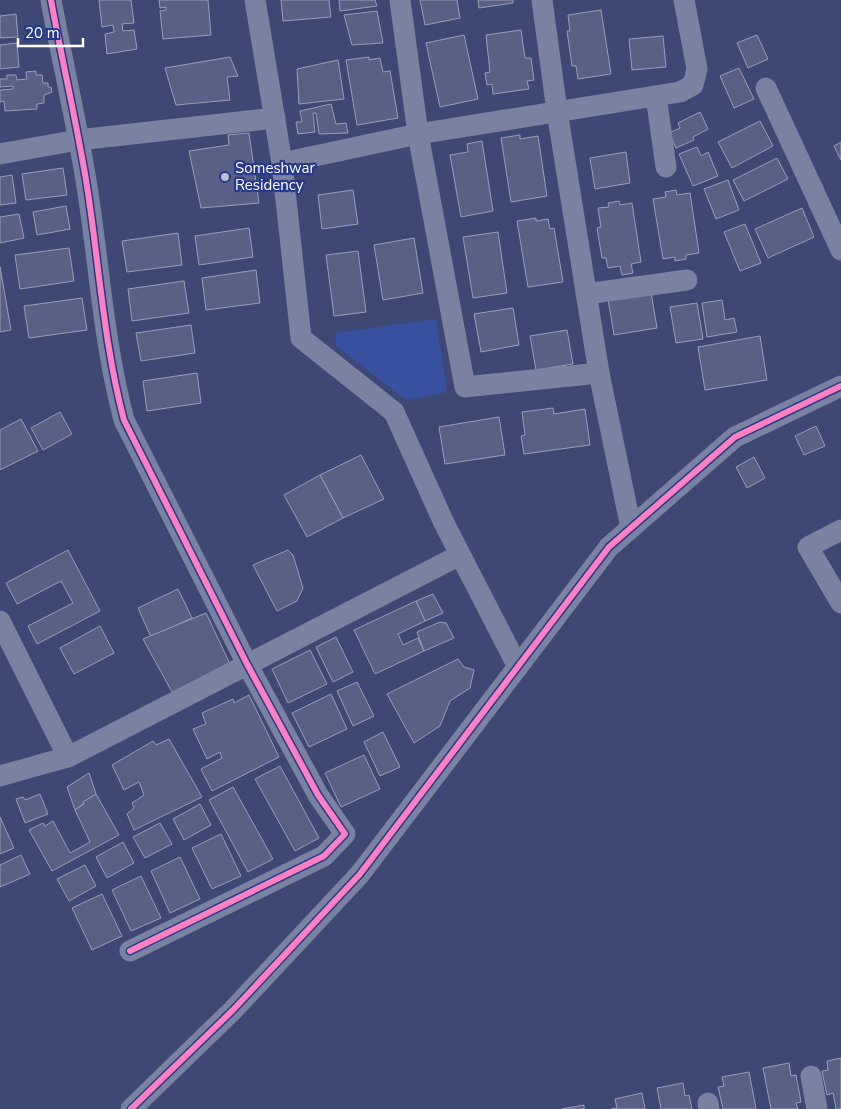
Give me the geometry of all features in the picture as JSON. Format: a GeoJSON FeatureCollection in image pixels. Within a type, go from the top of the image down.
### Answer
{"type":"FeatureCollection","features":[{"type":"Feature","properties":{"kind":"street"},"geometry":{"type":"LineString","coordinates":[[51,0],[86,180],[97,270],[115,386],[124,420],[248,664],[318,795],[345,834],[324,856],[130,951]]}},
{"type":"Feature","properties":{"kind":"street"},"geometry":{"type":"LineString","coordinates":[[255,0],[282,163],[301,338],[394,412],[460,555],[518,667]]}},
{"type":"Feature","properties":{"kind":"street"},"geometry":{"type":"LineString","coordinates":[[400,0],[418,134],[458,388],[599,373]]}},
{"type":"Feature","properties":{"kind":"street"},"geometry":{"type":"LineString","coordinates":[[542,0],[557,111],[599,373],[632,528]]}},
{"type":"Feature","properties":{"kind":"street"},"geometry":{"type":"LineString","coordinates":[[282,163],[418,134],[680,92],[693,85],[697,69],[684,0]]}},
{"type":"Feature","properties":{"kind":"street"},"geometry":{"type":"LineString","coordinates":[[766,88],[836,226],[841,250]]}},
{"type":"Feature","properties":{"kind":"street"},"geometry":{"type":"LineString","coordinates":[[656,96],[666,167]]}},
{"type":"Feature","properties":{"kind":"street"},"geometry":{"type":"LineString","coordinates":[[0,154],[78,140],[275,118]]}},
{"type":"Feature","properties":{"kind":"street"},"geometry":{"type":"LineString","coordinates":[[586,294],[687,280]]}},
{"type":"Feature","properties":{"kind":"street"},"geometry":{"type":"LineString","coordinates":[[131,1109],[233,1010],[360,874],[609,548],[735,437],[841,386]]}},
{"type":"Feature","properties":{"kind":"street"},"geometry":{"type":"LineString","coordinates":[[841,530],[808,548],[841,603]]}},
{"type":"Feature","properties":{"kind":"street"},"geometry":{"type":"LineString","coordinates":[[0,776],[68,757],[460,555]]}},
{"type":"Feature","properties":{"kind":"street"},"geometry":{"type":"LineString","coordinates":[[0,622],[68,757]]}},
{"type":"Feature","properties":{"kind":"street"},"geometry":{"type":"LineString","coordinates":[[811,1076],[817,1109]]}},
{"type":"Feature","properties":{"kind":"shaded area"},"geometry":{"type":"Polygon","coordinates":[[[436,319],[447,392],[406,400],[336,346],[335,333],[436,319]]]}},
{"type":"Feature","properties":{"kind":"building"},"geometry":{"type":"Polygon","coordinates":[[[99,0],[131,0],[134,23],[122,24],[123,31],[134,30],[137,49],[107,54],[105,34],[114,32],[113,25],[102,27],[99,0]]]}},
{"type":"Feature","properties":{"kind":"building"},"geometry":{"type":"Polygon","coordinates":[[[159,0],[208,0],[211,35],[163,39],[160,11],[166,10],[166,7],[160,8],[159,0]]]}},
{"type":"Feature","properties":{"kind":"building"},"geometry":{"type":"Polygon","coordinates":[[[281,0],[329,0],[331,17],[283,21],[281,0]]]}},
{"type":"Feature","properties":{"kind":"building"},"geometry":{"type":"Polygon","coordinates":[[[339,0],[375,0],[377,6],[340,11],[339,0]]]}},
{"type":"Feature","properties":{"kind":"building"},"geometry":{"type":"Polygon","coordinates":[[[420,0],[457,0],[460,18],[425,25],[420,0]]]}},
{"type":"Feature","properties":{"kind":"building"},"geometry":{"type":"Polygon","coordinates":[[[478,0],[513,0],[513,3],[479,8],[478,0]]]}},
{"type":"Feature","properties":{"kind":"building"},"geometry":{"type":"Polygon","coordinates":[[[601,10],[611,74],[578,79],[576,66],[572,66],[567,31],[570,31],[568,15],[601,10]]]}},
{"type":"Feature","properties":{"kind":"building"},"geometry":{"type":"Polygon","coordinates":[[[377,11],[383,43],[352,45],[344,15],[377,11]]]}},
{"type":"Feature","properties":{"kind":"building"},"geometry":{"type":"Polygon","coordinates":[[[16,14],[18,37],[0,38],[0,16],[16,14]]]}},
{"type":"Feature","properties":{"kind":"building"},"geometry":{"type":"Polygon","coordinates":[[[521,30],[525,58],[531,58],[534,80],[527,81],[529,89],[493,94],[492,84],[487,85],[485,73],[490,72],[486,35],[521,30]]]}},
{"type":"Feature","properties":{"kind":"building"},"geometry":{"type":"Polygon","coordinates":[[[464,35],[478,99],[440,107],[426,43],[464,35]]]}},
{"type":"Feature","properties":{"kind":"building"},"geometry":{"type":"Polygon","coordinates":[[[757,35],[768,59],[748,68],[737,43],[757,35]]]}},
{"type":"Feature","properties":{"kind":"building"},"geometry":{"type":"Polygon","coordinates":[[[663,36],[666,67],[632,70],[629,39],[663,36]]]}},
{"type":"Feature","properties":{"kind":"building"},"geometry":{"type":"Polygon","coordinates":[[[17,43],[19,67],[0,69],[0,45],[17,43]]]}},
{"type":"Feature","properties":{"kind":"building"},"geometry":{"type":"Polygon","coordinates":[[[230,57],[238,76],[227,77],[230,100],[176,105],[165,68],[230,57]]]}},
{"type":"Feature","properties":{"kind":"building"},"geometry":{"type":"Polygon","coordinates":[[[369,57],[369,60],[380,58],[383,72],[390,71],[398,118],[357,125],[346,60],[369,57]]]}},
{"type":"Feature","properties":{"kind":"building"},"geometry":{"type":"Polygon","coordinates":[[[338,60],[344,99],[299,104],[297,69],[338,60]]]}},
{"type":"Feature","properties":{"kind":"building"},"geometry":{"type":"Polygon","coordinates":[[[739,68],[754,99],[734,108],[720,76],[739,68]]]}},
{"type":"Feature","properties":{"kind":"building"},"geometry":{"type":"Polygon","coordinates":[[[36,71],[36,75],[42,75],[43,83],[48,83],[48,87],[51,87],[52,92],[44,95],[44,103],[37,104],[37,109],[5,111],[4,101],[0,102],[0,90],[13,89],[13,86],[0,87],[0,79],[7,79],[7,75],[16,75],[17,80],[27,79],[26,72],[36,71]]]}},
{"type":"Feature","properties":{"kind":"building"},"geometry":{"type":"Polygon","coordinates":[[[331,104],[336,124],[346,123],[348,133],[319,134],[316,113],[313,113],[315,132],[298,134],[296,122],[302,122],[300,111],[331,104]]]}},
{"type":"Feature","properties":{"kind":"building"},"geometry":{"type":"Polygon","coordinates":[[[700,112],[708,129],[693,137],[694,140],[676,148],[669,133],[680,128],[678,123],[700,112]]]}},
{"type":"Feature","properties":{"kind":"building"},"geometry":{"type":"Polygon","coordinates":[[[760,121],[773,146],[732,168],[718,142],[760,121]]]}},
{"type":"Feature","properties":{"kind":"building","name":"Someshwar Residency"},"geometry":{"type":"Polygon","coordinates":[[[249,133],[259,203],[201,208],[189,151],[229,145],[228,135],[249,133]]]}},
{"type":"Feature","properties":{"kind":"building"},"geometry":{"type":"Polygon","coordinates":[[[520,135],[520,139],[538,136],[547,196],[511,202],[501,138],[520,135]]]}},
{"type":"Feature","properties":{"kind":"building"},"geometry":{"type":"Polygon","coordinates":[[[482,141],[493,211],[461,217],[450,155],[468,152],[467,144],[482,141]]]}},
{"type":"Feature","properties":{"kind":"building"},"geometry":{"type":"Polygon","coordinates":[[[841,142],[841,160],[834,146],[841,142]]]}},
{"type":"Feature","properties":{"kind":"building"},"geometry":{"type":"Polygon","coordinates":[[[697,147],[701,156],[708,152],[718,176],[693,186],[679,154],[697,147]]]}},
{"type":"Feature","properties":{"kind":"building"},"geometry":{"type":"Polygon","coordinates":[[[626,152],[630,183],[595,189],[590,158],[626,152]]]}},
{"type":"Feature","properties":{"kind":"building"},"geometry":{"type":"Polygon","coordinates":[[[777,158],[788,179],[744,201],[733,180],[777,158]]]}},
{"type":"Feature","properties":{"kind":"building"},"geometry":{"type":"Polygon","coordinates":[[[63,168],[67,195],[26,200],[22,174],[63,168]]]}},
{"type":"Feature","properties":{"kind":"building"},"geometry":{"type":"Polygon","coordinates":[[[12,175],[16,203],[0,205],[0,177],[12,175]]]}},
{"type":"Feature","properties":{"kind":"building"},"geometry":{"type":"Polygon","coordinates":[[[728,180],[739,210],[716,219],[704,189],[728,180]]]}},
{"type":"Feature","properties":{"kind":"building"},"geometry":{"type":"Polygon","coordinates":[[[353,190],[358,224],[322,229],[318,195],[353,190]]]}},
{"type":"Feature","properties":{"kind":"building"},"geometry":{"type":"Polygon","coordinates":[[[676,190],[677,195],[690,193],[699,253],[686,255],[686,259],[675,261],[675,257],[663,259],[653,199],[666,197],[665,192],[676,190]]]}},
{"type":"Feature","properties":{"kind":"building"},"geometry":{"type":"Polygon","coordinates":[[[619,201],[620,205],[632,203],[641,262],[631,264],[633,273],[622,275],[620,266],[608,268],[606,258],[602,258],[597,228],[601,227],[598,208],[609,207],[608,203],[619,201]]]}},
{"type":"Feature","properties":{"kind":"building"},"geometry":{"type":"Polygon","coordinates":[[[66,206],[70,229],[37,235],[33,212],[66,206]]]}},
{"type":"Feature","properties":{"kind":"building"},"geometry":{"type":"Polygon","coordinates":[[[802,208],[814,237],[768,258],[755,229],[802,208]]]}},
{"type":"Feature","properties":{"kind":"building"},"geometry":{"type":"Polygon","coordinates":[[[19,214],[24,238],[0,243],[0,217],[19,214]]]}},
{"type":"Feature","properties":{"kind":"building"},"geometry":{"type":"Polygon","coordinates":[[[536,218],[536,221],[548,219],[550,229],[554,228],[563,282],[528,287],[517,221],[536,218]]]}},
{"type":"Feature","properties":{"kind":"building"},"geometry":{"type":"Polygon","coordinates":[[[745,224],[761,263],[740,271],[724,232],[745,224]]]}},
{"type":"Feature","properties":{"kind":"building"},"geometry":{"type":"Polygon","coordinates":[[[249,228],[253,257],[199,265],[195,236],[249,228]]]}},
{"type":"Feature","properties":{"kind":"building"},"geometry":{"type":"Polygon","coordinates":[[[498,232],[507,293],[473,298],[463,237],[498,232]]]}},
{"type":"Feature","properties":{"kind":"building"},"geometry":{"type":"Polygon","coordinates":[[[178,233],[182,265],[127,272],[122,241],[178,233]]]}},
{"type":"Feature","properties":{"kind":"building"},"geometry":{"type":"Polygon","coordinates":[[[414,238],[423,293],[383,300],[374,245],[414,238]]]}},
{"type":"Feature","properties":{"kind":"building"},"geometry":{"type":"Polygon","coordinates":[[[69,248],[74,281],[20,289],[15,255],[69,248]]]}},
{"type":"Feature","properties":{"kind":"building"},"geometry":{"type":"Polygon","coordinates":[[[358,251],[366,312],[334,316],[326,255],[358,251]]]}},
{"type":"Feature","properties":{"kind":"building"},"geometry":{"type":"Polygon","coordinates":[[[0,267],[11,330],[0,332],[0,267]]]}},
{"type":"Feature","properties":{"kind":"building"},"geometry":{"type":"Polygon","coordinates":[[[256,270],[260,303],[206,310],[202,278],[256,270]]]}},
{"type":"Feature","properties":{"kind":"building"},"geometry":{"type":"Polygon","coordinates":[[[184,281],[189,313],[132,321],[128,289],[184,281]]]}},
{"type":"Feature","properties":{"kind":"building"},"geometry":{"type":"Polygon","coordinates":[[[651,292],[657,328],[614,335],[608,299],[651,292]]]}},
{"type":"Feature","properties":{"kind":"building"},"geometry":{"type":"Polygon","coordinates":[[[82,298],[87,330],[29,338],[24,306],[82,298]]]}},
{"type":"Feature","properties":{"kind":"building"},"geometry":{"type":"Polygon","coordinates":[[[722,300],[725,320],[734,318],[737,332],[707,337],[702,303],[722,300]]]}},
{"type":"Feature","properties":{"kind":"building"},"geometry":{"type":"Polygon","coordinates":[[[697,303],[703,339],[676,343],[670,307],[697,303]]]}},
{"type":"Feature","properties":{"kind":"building"},"geometry":{"type":"Polygon","coordinates":[[[513,308],[519,345],[481,352],[474,314],[513,308]]]}},
{"type":"Feature","properties":{"kind":"building"},"geometry":{"type":"Polygon","coordinates":[[[191,325],[195,353],[141,361],[136,333],[191,325]]]}},
{"type":"Feature","properties":{"kind":"building"},"geometry":{"type":"Polygon","coordinates":[[[567,330],[573,364],[536,370],[530,336],[567,330]]]}},
{"type":"Feature","properties":{"kind":"building"},"geometry":{"type":"Polygon","coordinates":[[[760,336],[767,380],[705,390],[698,347],[760,336]]]}},
{"type":"Feature","properties":{"kind":"building"},"geometry":{"type":"Polygon","coordinates":[[[197,373],[201,403],[147,411],[143,381],[197,373]]]}},
{"type":"Feature","properties":{"kind":"building"},"geometry":{"type":"Polygon","coordinates":[[[553,408],[554,414],[585,409],[590,445],[524,454],[521,436],[525,435],[522,412],[553,408]]]}},
{"type":"Feature","properties":{"kind":"building"},"geometry":{"type":"Polygon","coordinates":[[[60,412],[72,434],[43,450],[31,428],[60,412]]]}},
{"type":"Feature","properties":{"kind":"building"},"geometry":{"type":"Polygon","coordinates":[[[499,417],[505,455],[445,464],[439,427],[499,417]]]}},
{"type":"Feature","properties":{"kind":"building"},"geometry":{"type":"Polygon","coordinates":[[[21,419],[38,451],[0,470],[0,430],[21,419]]]}},
{"type":"Feature","properties":{"kind":"building"},"geometry":{"type":"Polygon","coordinates":[[[816,426],[825,446],[804,455],[795,436],[816,426]]]}},
{"type":"Feature","properties":{"kind":"building"},"geometry":{"type":"Polygon","coordinates":[[[361,455],[384,499],[343,518],[320,475],[361,455]]]}},
{"type":"Feature","properties":{"kind":"building"},"geometry":{"type":"Polygon","coordinates":[[[754,457],[765,478],[747,488],[736,467],[754,457]]]}},
{"type":"Feature","properties":{"kind":"building"},"geometry":{"type":"Polygon","coordinates":[[[320,475],[343,518],[307,537],[284,495],[320,475]]]}},
{"type":"Feature","properties":{"kind":"building"},"geometry":{"type":"Polygon","coordinates":[[[68,550],[100,611],[37,644],[28,626],[73,603],[61,581],[17,604],[6,583],[68,550]]]}},
{"type":"Feature","properties":{"kind":"building"},"geometry":{"type":"Polygon","coordinates":[[[288,550],[293,555],[303,588],[297,601],[277,611],[253,565],[288,550]]]}},
{"type":"Feature","properties":{"kind":"building"},"geometry":{"type":"Polygon","coordinates":[[[178,589],[192,618],[151,637],[138,608],[178,589]]]}},
{"type":"Feature","properties":{"kind":"building"},"geometry":{"type":"Polygon","coordinates":[[[433,594],[443,613],[425,621],[416,601],[433,594]]]}},
{"type":"Feature","properties":{"kind":"building"},"geometry":{"type":"Polygon","coordinates":[[[416,601],[425,621],[398,634],[403,645],[418,638],[424,651],[375,674],[354,630],[416,601]]]}},
{"type":"Feature","properties":{"kind":"building"},"geometry":{"type":"Polygon","coordinates":[[[206,613],[230,664],[172,692],[143,639],[206,613]]]}},
{"type":"Feature","properties":{"kind":"building"},"geometry":{"type":"Polygon","coordinates":[[[440,622],[446,623],[454,638],[424,651],[417,632],[440,622]]]}},
{"type":"Feature","properties":{"kind":"building"},"geometry":{"type":"Polygon","coordinates":[[[100,626],[114,653],[74,674],[60,648],[100,626]]]}},
{"type":"Feature","properties":{"kind":"building"},"geometry":{"type":"Polygon","coordinates":[[[336,637],[353,672],[333,682],[316,647],[336,637]]]}},
{"type":"Feature","properties":{"kind":"building"},"geometry":{"type":"Polygon","coordinates":[[[310,650],[327,684],[288,703],[272,669],[310,650]]]}},
{"type":"Feature","properties":{"kind":"building"},"geometry":{"type":"Polygon","coordinates":[[[458,659],[464,667],[474,670],[470,688],[450,701],[440,726],[414,743],[387,694],[458,659]]]}},
{"type":"Feature","properties":{"kind":"building"},"geometry":{"type":"Polygon","coordinates":[[[357,682],[374,716],[353,726],[337,691],[357,682]]]}},
{"type":"Feature","properties":{"kind":"building"},"geometry":{"type":"Polygon","coordinates":[[[331,694],[347,729],[309,747],[292,713],[331,694]]]}},
{"type":"Feature","properties":{"kind":"building"},"geometry":{"type":"Polygon","coordinates":[[[249,695],[279,757],[212,791],[201,769],[222,758],[220,752],[207,759],[193,729],[206,724],[202,713],[233,699],[234,703],[249,695]]]}},
{"type":"Feature","properties":{"kind":"building"},"geometry":{"type":"Polygon","coordinates":[[[383,732],[400,767],[380,776],[364,742],[383,732]]]}},
{"type":"Feature","properties":{"kind":"building"},"geometry":{"type":"Polygon","coordinates":[[[169,739],[202,797],[134,830],[127,814],[134,808],[132,803],[144,795],[139,782],[124,790],[112,765],[153,741],[156,745],[169,739]]]}},
{"type":"Feature","properties":{"kind":"building"},"geometry":{"type":"Polygon","coordinates":[[[364,755],[380,789],[341,807],[325,773],[364,755]]]}},
{"type":"Feature","properties":{"kind":"building"},"geometry":{"type":"Polygon","coordinates":[[[280,766],[319,838],[295,851],[255,779],[280,766]]]}},
{"type":"Feature","properties":{"kind":"building"},"geometry":{"type":"Polygon","coordinates":[[[89,773],[96,794],[75,810],[67,787],[89,773]]]}},
{"type":"Feature","properties":{"kind":"building"},"geometry":{"type":"Polygon","coordinates":[[[233,787],[273,859],[248,872],[209,800],[233,787]]]}},
{"type":"Feature","properties":{"kind":"building"},"geometry":{"type":"Polygon","coordinates":[[[40,794],[48,814],[25,823],[16,799],[23,797],[25,800],[40,794]]]}},
{"type":"Feature","properties":{"kind":"building"},"geometry":{"type":"Polygon","coordinates":[[[96,794],[119,835],[52,871],[29,830],[43,823],[45,826],[53,821],[70,853],[90,842],[75,810],[84,804],[83,802],[96,794]]]}},
{"type":"Feature","properties":{"kind":"building"},"geometry":{"type":"Polygon","coordinates":[[[200,804],[211,825],[184,840],[173,819],[200,804]]]}},
{"type":"Feature","properties":{"kind":"building"},"geometry":{"type":"Polygon","coordinates":[[[0,817],[14,848],[0,854],[0,817]]]}},
{"type":"Feature","properties":{"kind":"building"},"geometry":{"type":"Polygon","coordinates":[[[160,823],[172,844],[145,858],[133,837],[160,823]]]}},
{"type":"Feature","properties":{"kind":"building"},"geometry":{"type":"Polygon","coordinates":[[[221,834],[241,876],[212,889],[192,848],[221,834]]]}},
{"type":"Feature","properties":{"kind":"building"},"geometry":{"type":"Polygon","coordinates":[[[123,842],[134,863],[107,878],[96,857],[123,842]]]}},
{"type":"Feature","properties":{"kind":"building"},"geometry":{"type":"Polygon","coordinates":[[[21,855],[30,874],[0,887],[0,865],[21,855]]]}},
{"type":"Feature","properties":{"kind":"building"},"geometry":{"type":"Polygon","coordinates":[[[180,857],[200,899],[170,913],[151,871],[180,857]]]}},
{"type":"Feature","properties":{"kind":"building"},"geometry":{"type":"Polygon","coordinates":[[[85,865],[96,886],[69,901],[57,879],[85,865]]]}},
{"type":"Feature","properties":{"kind":"building"},"geometry":{"type":"Polygon","coordinates":[[[141,876],[161,918],[131,931],[112,890],[141,876]]]}},
{"type":"Feature","properties":{"kind":"building"},"geometry":{"type":"Polygon","coordinates":[[[102,894],[122,936],[92,950],[72,908],[102,894]]]}},
{"type":"Feature","properties":{"kind":"building"},"geometry":{"type":"Polygon","coordinates":[[[841,1058],[841,1109],[836,1109],[833,1093],[827,1095],[822,1071],[828,1070],[827,1061],[841,1058]]]}},
{"type":"Feature","properties":{"kind":"building"},"geometry":{"type":"Polygon","coordinates":[[[789,1063],[791,1076],[796,1075],[801,1102],[796,1103],[798,1109],[771,1109],[763,1068],[789,1063]]]}},
{"type":"Feature","properties":{"kind":"building"},"geometry":{"type":"Polygon","coordinates":[[[749,1072],[756,1109],[723,1109],[718,1087],[724,1086],[722,1077],[749,1072]]]}},
{"type":"Feature","properties":{"kind":"building"},"geometry":{"type":"Polygon","coordinates":[[[683,1083],[685,1096],[689,1095],[692,1109],[661,1109],[657,1088],[683,1083]]]}},
{"type":"Feature","properties":{"kind":"building"},"geometry":{"type":"Polygon","coordinates":[[[642,1093],[645,1109],[611,1109],[617,1108],[615,1099],[642,1093]]]}},
{"type":"Feature","properties":{"kind":"building"},"geometry":{"type":"Polygon","coordinates":[[[584,1105],[584,1109],[562,1109],[584,1105]]]}},
{"type":"Feature","properties":{"kind":"cycle path"},"geometry":{"type":"LineString","coordinates":[[51,0],[86,180],[106,330],[124,420],[247,664],[318,795],[345,834],[324,856],[130,951]]}},
{"type":"Feature","properties":{"kind":"cycle path"},"geometry":{"type":"LineString","coordinates":[[131,1109],[233,1010],[360,874],[609,547],[735,437],[841,386]]}},
{"type":"Feature","properties":{"kind":"place","name":"Someshwar Residency"},"geometry":{"type":"Point","coordinates":[225,177]}}]}
